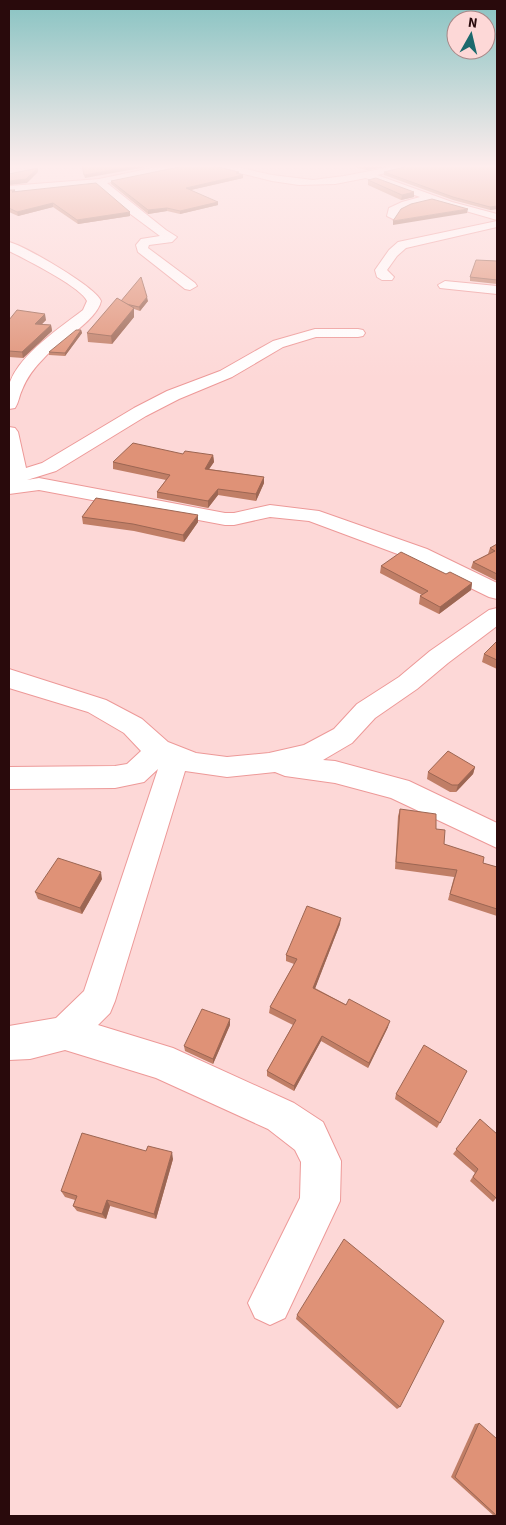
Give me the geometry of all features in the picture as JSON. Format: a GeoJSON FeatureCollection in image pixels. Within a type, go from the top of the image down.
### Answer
{"type":"FeatureCollection","features":[{"type":"Feature","properties":{"kind":"street"},"geometry":{"type":"LineString","coordinates":[[169,236],[171,237],[168,239],[145,242],[142,249],[190,286]]}},
{"type":"Feature","properties":{"kind":"street"},"geometry":{"type":"LineString","coordinates":[[387,277],[382,274],[381,270],[391,258],[396,248],[442,236]]}},
{"type":"Feature","properties":{"kind":"street"},"geometry":{"type":"LineString","coordinates":[[9,246],[78,286],[91,295],[94,300],[94,306],[88,313],[43,350],[26,368],[18,380],[9,404]]}},
{"type":"Feature","properties":{"kind":"street"},"geometry":{"type":"LineString","coordinates":[[445,285],[497,290]]}},
{"type":"Feature","properties":{"kind":"street"},"geometry":{"type":"LineString","coordinates":[[11,484],[49,467],[172,395],[226,374],[278,344],[315,333],[358,332]]}},
{"type":"Feature","properties":{"kind":"street"},"geometry":{"type":"LineString","coordinates":[[9,432],[17,464],[11,484]]}},
{"type":"Feature","properties":{"kind":"street"},"geometry":{"type":"LineString","coordinates":[[11,484],[39,484],[230,519],[270,511],[312,516],[419,554],[497,592]]}},
{"type":"Feature","properties":{"kind":"street"},"geometry":{"type":"LineString","coordinates":[[9,678],[97,706],[134,726],[145,739],[167,752],[193,763],[227,767],[269,763],[311,754],[343,736],[366,711],[408,683],[439,657],[497,615]]}},
{"type":"Feature","properties":{"kind":"street"},"geometry":{"type":"LineString","coordinates":[[9,778],[115,777],[134,774],[167,752]]}},
{"type":"Feature","properties":{"kind":"street"},"geometry":{"type":"LineString","coordinates":[[65,1033],[98,1001],[167,752]]}},
{"type":"Feature","properties":{"kind":"street"},"geometry":{"type":"LineString","coordinates":[[269,763],[336,772],[399,789],[497,836]]}},
{"type":"Feature","properties":{"kind":"street"},"geometry":{"type":"LineString","coordinates":[[9,1043],[30,1041],[65,1033],[160,1061],[281,1116],[309,1136],[321,1161],[320,1201],[270,1302]]}},
{"type":"Feature","properties":{"kind":"building"},"geometry":{"type":"Polygon","coordinates":[[[476,260],[497,261],[497,280],[470,277],[476,260]]]}},
{"type":"Feature","properties":{"kind":"building"},"geometry":{"type":"Polygon","coordinates":[[[141,277],[147,297],[139,307],[121,301],[141,277]]]}},
{"type":"Feature","properties":{"kind":"building"},"geometry":{"type":"Polygon","coordinates":[[[117,298],[134,308],[111,336],[87,333],[117,298]]]}},
{"type":"Feature","properties":{"kind":"building"},"geometry":{"type":"Polygon","coordinates":[[[17,310],[45,314],[35,324],[51,325],[22,352],[9,351],[9,320],[17,310]]]}},
{"type":"Feature","properties":{"kind":"building"},"geometry":{"type":"Polygon","coordinates":[[[76,330],[81,330],[65,353],[49,352],[76,330]]]}},
{"type":"Feature","properties":{"kind":"building"},"geometry":{"type":"Polygon","coordinates":[[[133,443],[183,454],[185,451],[213,455],[205,469],[264,477],[256,494],[218,489],[208,501],[157,492],[170,475],[113,462],[133,443]]]}},
{"type":"Feature","properties":{"kind":"building"},"geometry":{"type":"Polygon","coordinates":[[[96,498],[198,515],[183,535],[133,524],[82,517],[96,498]]]}},
{"type":"Feature","properties":{"kind":"building"},"geometry":{"type":"Polygon","coordinates":[[[497,544],[497,574],[473,562],[495,551],[490,548],[497,544]]]}},
{"type":"Feature","properties":{"kind":"building"},"geometry":{"type":"Polygon","coordinates":[[[401,552],[446,574],[450,572],[472,583],[440,607],[420,596],[428,591],[381,566],[401,552]]]}},
{"type":"Feature","properties":{"kind":"building"},"geometry":{"type":"Polygon","coordinates":[[[497,641],[497,660],[484,654],[497,641]]]}},
{"type":"Feature","properties":{"kind":"building"},"geometry":{"type":"Polygon","coordinates":[[[448,751],[475,767],[458,785],[452,785],[428,772],[448,751]]]}},
{"type":"Feature","properties":{"kind":"building"},"geometry":{"type":"Polygon","coordinates":[[[400,809],[436,814],[436,829],[445,830],[444,844],[484,857],[483,863],[497,867],[497,909],[450,894],[457,870],[396,862],[400,809]]]}},
{"type":"Feature","properties":{"kind":"building"},"geometry":{"type":"Polygon","coordinates":[[[58,858],[101,872],[80,908],[35,892],[58,858]]]}},
{"type":"Feature","properties":{"kind":"building"},"geometry":{"type":"Polygon","coordinates":[[[307,906],[341,918],[313,988],[346,1005],[349,999],[390,1021],[369,1063],[322,1036],[294,1086],[267,1071],[296,1020],[270,1007],[297,959],[286,955],[307,906]]]}},
{"type":"Feature","properties":{"kind":"building"},"geometry":{"type":"Polygon","coordinates":[[[202,1009],[230,1019],[213,1059],[184,1046],[202,1009]]]}},
{"type":"Feature","properties":{"kind":"building"},"geometry":{"type":"Polygon","coordinates":[[[424,1045],[467,1071],[440,1123],[396,1094],[424,1045]]]}},
{"type":"Feature","properties":{"kind":"building"},"geometry":{"type":"Polygon","coordinates":[[[480,1119],[497,1134],[496,1198],[473,1177],[478,1169],[456,1149],[480,1119]]]}},
{"type":"Feature","properties":{"kind":"building"},"geometry":{"type":"Polygon","coordinates":[[[82,1133],[146,1151],[148,1146],[172,1152],[154,1214],[107,1200],[102,1214],[73,1206],[77,1196],[61,1191],[82,1133]]]}},
{"type":"Feature","properties":{"kind":"building"},"geometry":{"type":"Polygon","coordinates":[[[344,1239],[444,1321],[400,1407],[297,1315],[344,1239]]]}},
{"type":"Feature","properties":{"kind":"building"},"geometry":{"type":"Polygon","coordinates":[[[479,1423],[497,1439],[497,1516],[455,1477],[479,1423]]]}}]}
